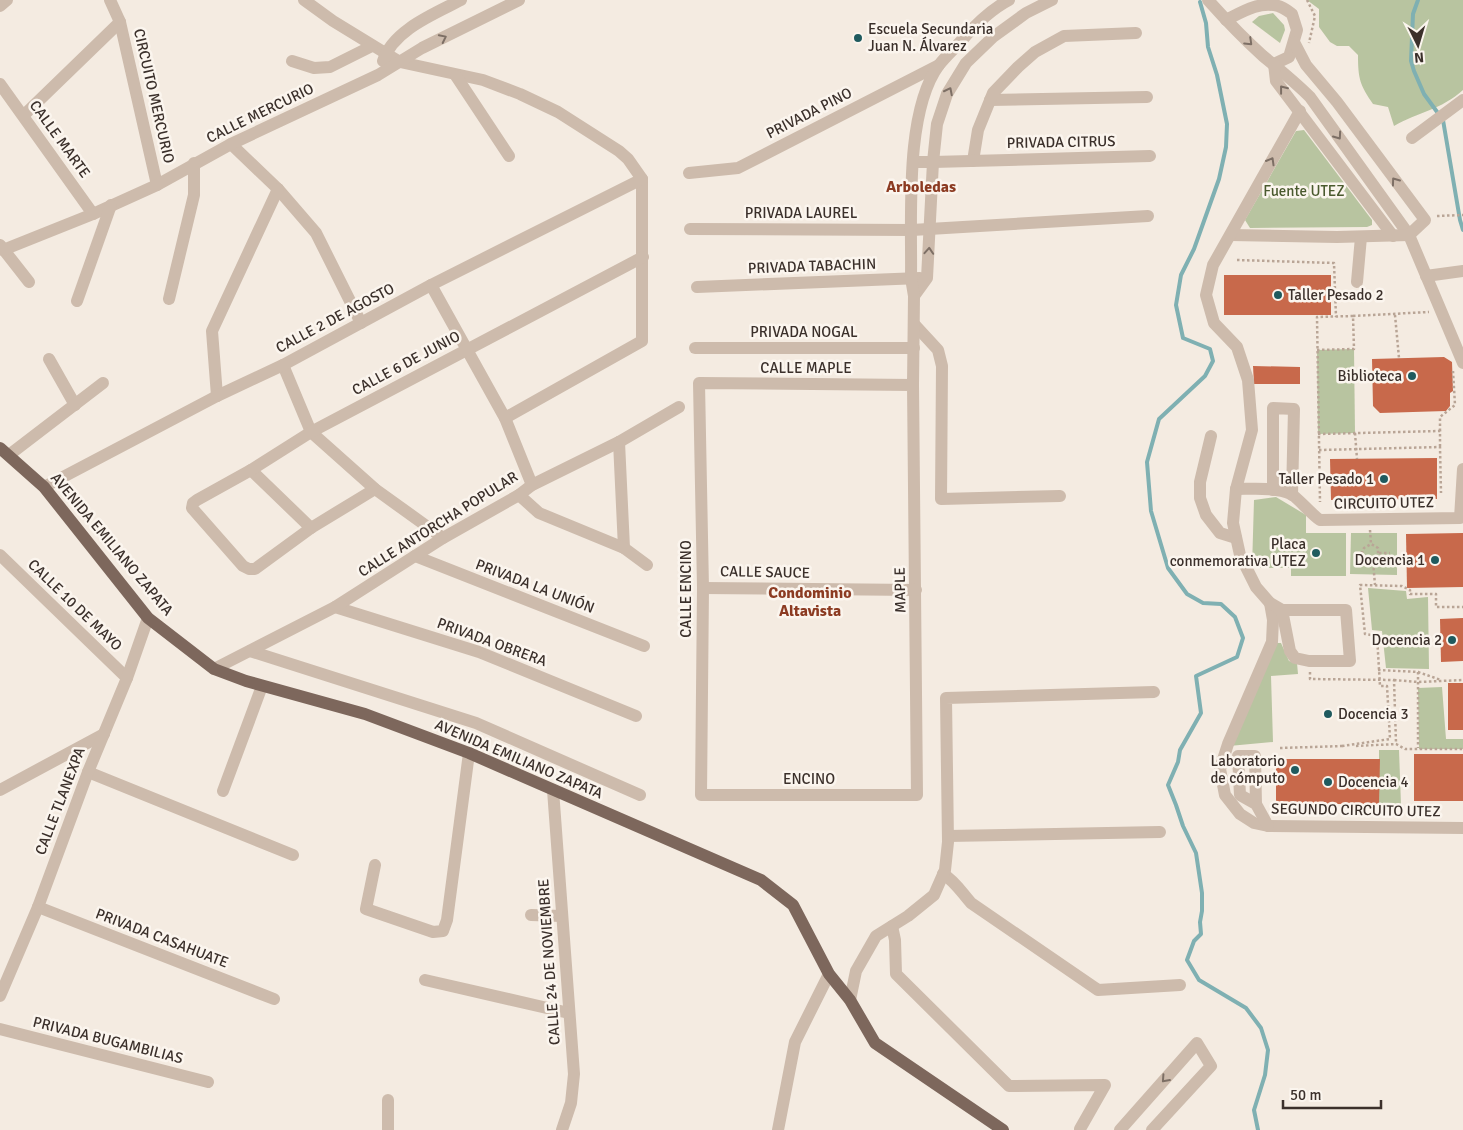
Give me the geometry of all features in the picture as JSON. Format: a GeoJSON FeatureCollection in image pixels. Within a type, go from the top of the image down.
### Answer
{"type":"FeatureCollection","features":[{"type":"Feature","properties":{"kind":"main road","name":"AVENIDA EMILIANO ZAPATA"},"geometry":{"type":"LineString","coordinates":[[4,452],[44,487],[148,618],[214,669],[262,686],[365,714],[469,753],[762,880],[793,905],[829,974],[850,1000],[875,1043],[1003,1130]]}},
{"type":"Feature","properties":{"kind":"street"},"geometry":{"type":"LineString","coordinates":[[0,6],[7,0]]}},
{"type":"Feature","properties":{"kind":"street","name":"CIRCUITO MERCURIO"},"geometry":{"type":"LineString","coordinates":[[29,282],[2,247],[94,214],[157,185],[120,22],[110,0]]}},
{"type":"Feature","properties":{"kind":"street"},"geometry":{"type":"LineString","coordinates":[[304,0],[333,21],[400,62],[456,76],[483,80],[520,94],[558,112],[628,158],[642,179],[642,341],[505,418]]}},
{"type":"Feature","properties":{"kind":"street"},"geometry":{"type":"LineString","coordinates":[[378,75],[385,54],[410,26],[460,0]]}},
{"type":"Feature","properties":{"kind":"street","name":"CALLE MERCURIO"},"geometry":{"type":"LineString","coordinates":[[157,185],[231,144],[378,75],[422,48],[519,0]]}},
{"type":"Feature","properties":{"kind":"street"},"geometry":{"type":"LineString","coordinates":[[939,65],[983,17],[1009,0]]}},
{"type":"Feature","properties":{"kind":"street"},"geometry":{"type":"LineString","coordinates":[[914,296],[927,278],[933,162],[938,124],[947,94],[966,63],[999,32],[1026,13],[1052,0]]}},
{"type":"Feature","properties":{"kind":"street"},"geometry":{"type":"LineString","coordinates":[[1208,0],[1226,20],[1310,96],[1409,235],[1458,364]]}},
{"type":"Feature","properties":{"kind":"street"},"geometry":{"type":"LineString","coordinates":[[1226,20],[1260,5],[1279,6],[1292,14],[1297,30],[1289,57],[1274,64]]}},
{"type":"Feature","properties":{"kind":"street"},"geometry":{"type":"LineString","coordinates":[[24,115],[120,22]]}},
{"type":"Feature","properties":{"kind":"street"},"geometry":{"type":"LineString","coordinates":[[973,161],[978,130],[993,93],[1035,52],[1064,36],[1136,33]]}},
{"type":"Feature","properties":{"kind":"street"},"geometry":{"type":"LineString","coordinates":[[1231,234],[1361,237],[1409,235],[1425,220],[1338,102],[1306,65],[1294,42]]}},
{"type":"Feature","properties":{"kind":"street"},"geometry":{"type":"LineString","coordinates":[[292,61],[314,68],[330,67],[372,46]]}},
{"type":"Feature","properties":{"kind":"street"},"geometry":{"type":"LineString","coordinates":[[1274,64],[1276,81],[1393,236]]}},
{"type":"Feature","properties":{"kind":"street","name":"MAPLE"},"geometry":{"type":"LineString","coordinates":[[917,795],[913,385],[914,296],[911,278],[913,162],[918,113],[928,85],[939,65]]}},
{"type":"Feature","properties":{"kind":"street","name":"PRIVADA PINO"},"geometry":{"type":"LineString","coordinates":[[689,173],[738,168],[939,65]]}},
{"type":"Feature","properties":{"kind":"street"},"geometry":{"type":"LineString","coordinates":[[456,76],[508,156]]}},
{"type":"Feature","properties":{"kind":"street","name":"CALLE MARTE"},"geometry":{"type":"LineString","coordinates":[[0,84],[94,214]]}},
{"type":"Feature","properties":{"kind":"street"},"geometry":{"type":"LineString","coordinates":[[990,100],[1148,97]]}},
{"type":"Feature","properties":{"kind":"street"},"geometry":{"type":"LineString","coordinates":[[1412,138],[1463,100]]}},
{"type":"Feature","properties":{"kind":"street"},"geometry":{"type":"LineString","coordinates":[[1282,610],[1290,651],[1295,658],[1309,661],[1350,661],[1346,610],[1282,610],[1270,603],[1256,587],[1240,555],[1233,523],[1236,489],[1252,430],[1248,380],[1237,347],[1214,323],[1206,295],[1213,265],[1300,111]]}},
{"type":"Feature","properties":{"kind":"street"},"geometry":{"type":"LineString","coordinates":[[231,144],[278,189],[316,233],[361,323]]}},
{"type":"Feature","properties":{"kind":"street","name":"PRIVADA CITRUS"},"geometry":{"type":"LineString","coordinates":[[913,162],[1150,156]]}},
{"type":"Feature","properties":{"kind":"street"},"geometry":{"type":"LineString","coordinates":[[169,299],[194,195],[194,164]]}},
{"type":"Feature","properties":{"kind":"street","name":"CALLE 2 DE AGOSTO"},"geometry":{"type":"LineString","coordinates":[[44,487],[218,396],[283,365],[432,285],[642,179]]}},
{"type":"Feature","properties":{"kind":"street"},"geometry":{"type":"LineString","coordinates":[[218,396],[212,331],[278,189]]}},
{"type":"Feature","properties":{"kind":"street"},"geometry":{"type":"LineString","coordinates":[[77,301],[111,205]]}},
{"type":"Feature","properties":{"kind":"street"},"geometry":{"type":"LineString","coordinates":[[930,228],[1148,216]]}},
{"type":"Feature","properties":{"kind":"street","name":"PRIVADA LAUREL"},"geometry":{"type":"LineString","coordinates":[[690,229],[912,230],[930,228]]}},
{"type":"Feature","properties":{"kind":"street"},"geometry":{"type":"LineString","coordinates":[[1357,282],[1361,237]]}},
{"type":"Feature","properties":{"kind":"street","name":"CALLE 6 DE JUNIO"},"geometry":{"type":"LineString","coordinates":[[311,528],[255,569],[249,569],[243,566],[192,508],[193,503],[197,500],[251,470],[311,432],[643,257]]}},
{"type":"Feature","properties":{"kind":"street"},"geometry":{"type":"LineString","coordinates":[[1426,276],[1463,271]]}},
{"type":"Feature","properties":{"kind":"street","name":"PRIVADA TABACHIN"},"geometry":{"type":"LineString","coordinates":[[697,287],[927,278]]}},
{"type":"Feature","properties":{"kind":"street"},"geometry":{"type":"LineString","coordinates":[[432,285],[505,418],[532,486]]}},
{"type":"Feature","properties":{"kind":"street"},"geometry":{"type":"LineString","coordinates":[[914,324],[938,350],[942,366],[941,499],[1060,496]]}},
{"type":"Feature","properties":{"kind":"street","name":"PRIVADA NOGAL"},"geometry":{"type":"LineString","coordinates":[[695,348],[914,348]]}},
{"type":"Feature","properties":{"kind":"street"},"geometry":{"type":"LineString","coordinates":[[49,359],[75,405]]}},
{"type":"Feature","properties":{"kind":"street"},"geometry":{"type":"LineString","coordinates":[[283,365],[311,432],[375,489],[443,538]]}},
{"type":"Feature","properties":{"kind":"street"},"geometry":{"type":"LineString","coordinates":[[4,452],[75,405],[103,383]]}},
{"type":"Feature","properties":{"kind":"street","name":"CALLE MAPLE"},"geometry":{"type":"LineString","coordinates":[[699,383],[913,385]]}},
{"type":"Feature","properties":{"kind":"street","name":"CALLE ENCINO"},"geometry":{"type":"LineString","coordinates":[[699,383],[703,588],[701,795]]}},
{"type":"Feature","properties":{"kind":"street","name":"CALLE ANTORCHA POPULAR"},"geometry":{"type":"LineString","coordinates":[[214,669],[335,607],[443,538],[532,486],[619,442],[679,407]]}},
{"type":"Feature","properties":{"kind":"street"},"geometry":{"type":"LineString","coordinates":[[1236,489],[1273,490],[1292,494],[1294,409],[1273,408],[1273,490]]}},
{"type":"Feature","properties":{"kind":"street"},"geometry":{"type":"LineString","coordinates":[[1211,436],[1200,482],[1200,498],[1206,515],[1220,533],[1236,538]]}},
{"type":"Feature","properties":{"kind":"street"},"geometry":{"type":"LineString","coordinates":[[619,442],[624,548]]}},
{"type":"Feature","properties":{"kind":"street","name":"CIRCUITO UTEZ"},"geometry":{"type":"LineString","coordinates":[[1292,494],[1309,512],[1320,520],[1460,518],[1463,469]]}},
{"type":"Feature","properties":{"kind":"street"},"geometry":{"type":"LineString","coordinates":[[251,470],[311,528],[375,489]]}},
{"type":"Feature","properties":{"kind":"street"},"geometry":{"type":"LineString","coordinates":[[519,495],[539,513],[624,548],[647,565]]}},
{"type":"Feature","properties":{"kind":"street","name":"CALLE 10 DE MAYO"},"geometry":{"type":"LineString","coordinates":[[0,555],[127,678]]}},
{"type":"Feature","properties":{"kind":"street","name":"PRIVADA LA UNIÓN"},"geometry":{"type":"LineString","coordinates":[[415,556],[644,646]]}},
{"type":"Feature","properties":{"kind":"street","name":"CALLE SAUCE"},"geometry":{"type":"LineString","coordinates":[[703,588],[916,590]]}},
{"type":"Feature","properties":{"kind":"street","name":"SEGUNDO CIRCUITO UTEZ"},"geometry":{"type":"LineString","coordinates":[[1270,603],[1272,642],[1228,744],[1220,769],[1224,796],[1240,814],[1254,823],[1268,826],[1463,828]]}},
{"type":"Feature","properties":{"kind":"street","name":"PRIVADA OBRERA"},"geometry":{"type":"LineString","coordinates":[[335,607],[479,652],[636,716]]}},
{"type":"Feature","properties":{"kind":"street","name":"CALLE TLANEXPA"},"geometry":{"type":"LineString","coordinates":[[1,991],[38,907],[88,772],[127,678],[148,618]]}},
{"type":"Feature","properties":{"kind":"street"},"geometry":{"type":"LineString","coordinates":[[250,650],[476,723],[640,795]]}},
{"type":"Feature","properties":{"kind":"street"},"geometry":{"type":"LineString","coordinates":[[223,791],[262,686]]}},
{"type":"Feature","properties":{"kind":"street"},"geometry":{"type":"LineString","coordinates":[[850,1000],[856,971],[876,936],[908,916],[934,895],[945,870],[948,836],[946,698],[1154,692]]}},
{"type":"Feature","properties":{"kind":"street"},"geometry":{"type":"LineString","coordinates":[[0,790],[104,734]]}},
{"type":"Feature","properties":{"kind":"street"},"geometry":{"type":"LineString","coordinates":[[374,865],[366,909],[433,932],[444,931],[469,753]]}},
{"type":"Feature","properties":{"kind":"street"},"geometry":{"type":"LineString","coordinates":[[88,772],[293,855]]}},
{"type":"Feature","properties":{"kind":"street","name":"CALLE 24 DE NOVIEMBRE"},"geometry":{"type":"LineString","coordinates":[[553,790],[574,1074],[571,1103],[562,1130]]}},
{"type":"Feature","properties":{"kind":"street","name":"ENCINO"},"geometry":{"type":"LineString","coordinates":[[701,795],[917,795]]}},
{"type":"Feature","properties":{"kind":"street"},"geometry":{"type":"LineString","coordinates":[[1256,804],[1268,826]]}},
{"type":"Feature","properties":{"kind":"street"},"geometry":{"type":"LineString","coordinates":[[948,836],[1160,832]]}},
{"type":"Feature","properties":{"kind":"street"},"geometry":{"type":"LineString","coordinates":[[943,874],[953,880],[959,890],[972,903],[1098,990],[1180,985]]}},
{"type":"Feature","properties":{"kind":"street","name":"PRIVADA CASAHUATE"},"geometry":{"type":"LineString","coordinates":[[38,907],[274,999]]}},
{"type":"Feature","properties":{"kind":"street"},"geometry":{"type":"LineString","coordinates":[[531,915],[562,916]]}},
{"type":"Feature","properties":{"kind":"street"},"geometry":{"type":"LineString","coordinates":[[892,926],[895,940],[896,974],[1009,1086],[1105,1086],[1080,1129]]}},
{"type":"Feature","properties":{"kind":"street"},"geometry":{"type":"LineString","coordinates":[[778,1130],[795,1042],[829,974]]}},
{"type":"Feature","properties":{"kind":"street"},"geometry":{"type":"LineString","coordinates":[[425,980],[570,1013]]}},
{"type":"Feature","properties":{"kind":"street","name":"PRIVADA BUGAMBILIAS"},"geometry":{"type":"LineString","coordinates":[[0,1029],[208,1082]]}},
{"type":"Feature","properties":{"kind":"street"},"geometry":{"type":"LineString","coordinates":[[1120,1130],[1197,1043],[1210,1066],[1152,1130]]}},
{"type":"Feature","properties":{"kind":"street"},"geometry":{"type":"LineString","coordinates":[[388,1100],[388,1130]]}},
{"type":"Feature","properties":{"kind":"path"},"geometry":{"type":"LineString","coordinates":[[1308,0],[1315,16],[1309,48]]}},
{"type":"Feature","properties":{"kind":"path"},"geometry":{"type":"LineString","coordinates":[[1430,216],[1463,215]]}},
{"type":"Feature","properties":{"kind":"path"},"geometry":{"type":"LineString","coordinates":[[1238,260],[1334,263],[1336,317]]}},
{"type":"Feature","properties":{"kind":"path"},"geometry":{"type":"LineString","coordinates":[[1320,520],[1317,317],[1430,312]]}},
{"type":"Feature","properties":{"kind":"path"},"geometry":{"type":"LineString","coordinates":[[1395,315],[1399,358]]}},
{"type":"Feature","properties":{"kind":"path"},"geometry":{"type":"LineString","coordinates":[[1317,350],[1354,349],[1353,316]]}},
{"type":"Feature","properties":{"kind":"path"},"geometry":{"type":"LineString","coordinates":[[1441,493],[1440,417],[1455,405],[1458,364]]}},
{"type":"Feature","properties":{"kind":"path"},"geometry":{"type":"LineString","coordinates":[[1318,434],[1440,431]]}},
{"type":"Feature","properties":{"kind":"path"},"geometry":{"type":"LineString","coordinates":[[1355,433],[1357,459]]}},
{"type":"Feature","properties":{"kind":"path"},"geometry":{"type":"LineString","coordinates":[[1319,450],[1440,447]]}},
{"type":"Feature","properties":{"kind":"path"},"geometry":{"type":"LineString","coordinates":[[1370,525],[1371,544]]}},
{"type":"Feature","properties":{"kind":"path"},"geometry":{"type":"LineString","coordinates":[[1371,544],[1378,548],[1379,553],[1378,558],[1373,561],[1365,560],[1362,553],[1364,548],[1371,544]]}},
{"type":"Feature","properties":{"kind":"path"},"geometry":{"type":"LineString","coordinates":[[1354,554],[1362,553]]}},
{"type":"Feature","properties":{"kind":"path"},"geometry":{"type":"LineString","coordinates":[[1379,553],[1390,553]]}},
{"type":"Feature","properties":{"kind":"path"},"geometry":{"type":"LineString","coordinates":[[1373,561],[1375,585]]}},
{"type":"Feature","properties":{"kind":"path"},"geometry":{"type":"LineString","coordinates":[[1342,746],[1390,739],[1387,686],[1380,686],[1376,636],[1366,634],[1360,585],[1402,586],[1410,590],[1410,594],[1436,594],[1436,606],[1463,607]]}},
{"type":"Feature","properties":{"kind":"path"},"geometry":{"type":"LineString","coordinates":[[1378,670],[1418,672],[1442,680]]}},
{"type":"Feature","properties":{"kind":"path"},"geometry":{"type":"LineString","coordinates":[[1418,672],[1418,749]]}},
{"type":"Feature","properties":{"kind":"path"},"geometry":{"type":"LineString","coordinates":[[1310,679],[1379,679],[1418,682],[1463,680]]}},
{"type":"Feature","properties":{"kind":"path"},"geometry":{"type":"LineString","coordinates":[[1394,680],[1396,744]]}},
{"type":"Feature","properties":{"kind":"path"},"geometry":{"type":"LineString","coordinates":[[1280,748],[1396,744],[1405,749],[1463,749]]}},
{"type":"Feature","properties":{"kind":"green space"},"geometry":{"type":"Polygon","coordinates":[[[1307,0],[1463,0],[1463,90],[1446,102],[1394,126],[1388,107],[1373,104],[1365,92],[1359,76],[1358,55],[1349,46],[1337,46],[1330,42],[1319,27],[1319,9],[1307,0]]]}},
{"type":"Feature","properties":{"kind":"green space"},"geometry":{"type":"Polygon","coordinates":[[[1273,13],[1284,25],[1285,30],[1280,43],[1252,22],[1259,16],[1273,13]]]}},
{"type":"Feature","properties":{"kind":"green space","name":"Fuente UTEZ"},"geometry":{"type":"Polygon","coordinates":[[[1304,130],[1372,220],[1372,225],[1367,227],[1250,228],[1245,220],[1296,131],[1304,130]]]}},
{"type":"Feature","properties":{"kind":"green space"},"geometry":{"type":"Polygon","coordinates":[[[1354,349],[1355,433],[1318,434],[1317,350],[1354,349]]]}},
{"type":"Feature","properties":{"kind":"green space"},"geometry":{"type":"Polygon","coordinates":[[[1276,497],[1306,515],[1306,533],[1346,533],[1346,576],[1291,576],[1291,568],[1252,568],[1254,500],[1276,497]]]}},
{"type":"Feature","properties":{"kind":"green space"},"geometry":{"type":"Polygon","coordinates":[[[1351,533],[1397,533],[1397,575],[1350,574],[1351,533]]]}},
{"type":"Feature","properties":{"kind":"green space"},"geometry":{"type":"Polygon","coordinates":[[[1368,588],[1406,591],[1407,599],[1428,597],[1429,669],[1386,668],[1382,631],[1372,630],[1368,588]]]}},
{"type":"Feature","properties":{"kind":"green space"},"geometry":{"type":"Polygon","coordinates":[[[1274,643],[1281,643],[1289,661],[1297,663],[1298,674],[1271,676],[1273,742],[1229,746],[1274,643]]]}},
{"type":"Feature","properties":{"kind":"green space"},"geometry":{"type":"Polygon","coordinates":[[[1442,687],[1446,739],[1463,739],[1463,749],[1419,749],[1418,688],[1442,687]]]}},
{"type":"Feature","properties":{"kind":"green space"},"geometry":{"type":"Polygon","coordinates":[[[1379,750],[1399,750],[1401,805],[1379,804],[1379,750]]]}},
{"type":"Feature","properties":{"kind":"building","name":"Taller Pesado 2"},"geometry":{"type":"Polygon","coordinates":[[[1224,275],[1331,275],[1331,315],[1224,315],[1224,275]]]}},
{"type":"Feature","properties":{"kind":"building","name":"Biblioteca"},"geometry":{"type":"Polygon","coordinates":[[[1444,357],[1452,362],[1453,391],[1450,393],[1450,406],[1446,411],[1380,413],[1373,406],[1372,359],[1444,357]]]}},
{"type":"Feature","properties":{"kind":"building"},"geometry":{"type":"Polygon","coordinates":[[[1253,366],[1300,367],[1300,384],[1254,384],[1253,366]]]}},
{"type":"Feature","properties":{"kind":"building","name":"Taller Pesado 1"},"geometry":{"type":"Polygon","coordinates":[[[1437,458],[1437,499],[1331,500],[1330,459],[1437,458]]]}},
{"type":"Feature","properties":{"kind":"building","name":"Docencia 1"},"geometry":{"type":"Polygon","coordinates":[[[1463,533],[1463,587],[1407,588],[1406,534],[1463,533]]]}},
{"type":"Feature","properties":{"kind":"building","name":"Docencia 2"},"geometry":{"type":"Polygon","coordinates":[[[1463,618],[1463,661],[1441,662],[1440,619],[1463,618]]]}},
{"type":"Feature","properties":{"kind":"building"},"geometry":{"type":"Polygon","coordinates":[[[1448,683],[1463,683],[1463,730],[1448,730],[1448,683]]]}},
{"type":"Feature","properties":{"kind":"building"},"geometry":{"type":"Polygon","coordinates":[[[1414,754],[1463,754],[1463,801],[1414,801],[1414,754]]]}},
{"type":"Feature","properties":{"kind":"building","name":"Docencia 4"},"geometry":{"type":"Polygon","coordinates":[[[1276,759],[1380,759],[1379,804],[1276,804],[1276,759]]]}},
{"type":"Feature","properties":{"kind":"waterway"},"geometry":{"type":"LineString","coordinates":[[1418,0],[1413,14],[1411,61],[1424,94],[1443,120],[1463,230]]}},
{"type":"Feature","properties":{"kind":"waterway"},"geometry":{"type":"LineString","coordinates":[[1200,2],[1206,23],[1208,47],[1217,75],[1227,124],[1226,147],[1219,179],[1194,249],[1181,275],[1176,305],[1183,338],[1210,349],[1213,361],[1205,376],[1159,419],[1147,462],[1151,511],[1168,568],[1187,594],[1203,603],[1221,604],[1235,617],[1243,638],[1237,657],[1196,676],[1201,713],[1180,750],[1178,762],[1168,785],[1183,826],[1196,853],[1202,893],[1201,934],[1194,941],[1187,960],[1199,980],[1246,1008],[1261,1028],[1268,1050],[1265,1075],[1254,1110],[1258,1130]]}},
{"type":"Feature","properties":{"kind":"place","name":"Escuela Secundaria Juan N. Álvarez"},"geometry":{"type":"Point","coordinates":[858,38]}},
{"type":"Feature","properties":{"kind":"place","name":"Taller Pesado 2"},"geometry":{"type":"Point","coordinates":[1278,295]}},
{"type":"Feature","properties":{"kind":"place","name":"Biblioteca"},"geometry":{"type":"Point","coordinates":[1412,376]}},
{"type":"Feature","properties":{"kind":"place","name":"Taller Pesado 1"},"geometry":{"type":"Point","coordinates":[1384,479]}},
{"type":"Feature","properties":{"kind":"place","name":"Placa conmemorativa UTEZ"},"geometry":{"type":"Point","coordinates":[1316,553]}},
{"type":"Feature","properties":{"kind":"place","name":"Docencia 1"},"geometry":{"type":"Point","coordinates":[1435,560]}},
{"type":"Feature","properties":{"kind":"place","name":"Docencia 2"},"geometry":{"type":"Point","coordinates":[1452,640]}},
{"type":"Feature","properties":{"kind":"place","name":"Docencia 3"},"geometry":{"type":"Point","coordinates":[1328,714]}},
{"type":"Feature","properties":{"kind":"place","name":"Laboratorio de cómputo"},"geometry":{"type":"Point","coordinates":[1295,770]}},
{"type":"Feature","properties":{"kind":"place","name":"Docencia 4"},"geometry":{"type":"Point","coordinates":[1328,782]}},
{"type":"Feature","properties":{"kind":"district","name":"Arboledas"},"geometry":{"type":"Point","coordinates":[921,186]}},
{"type":"Feature","properties":{"kind":"district","name":"Condominio Altavista"},"geometry":{"type":"Point","coordinates":[810,601]}}]}
